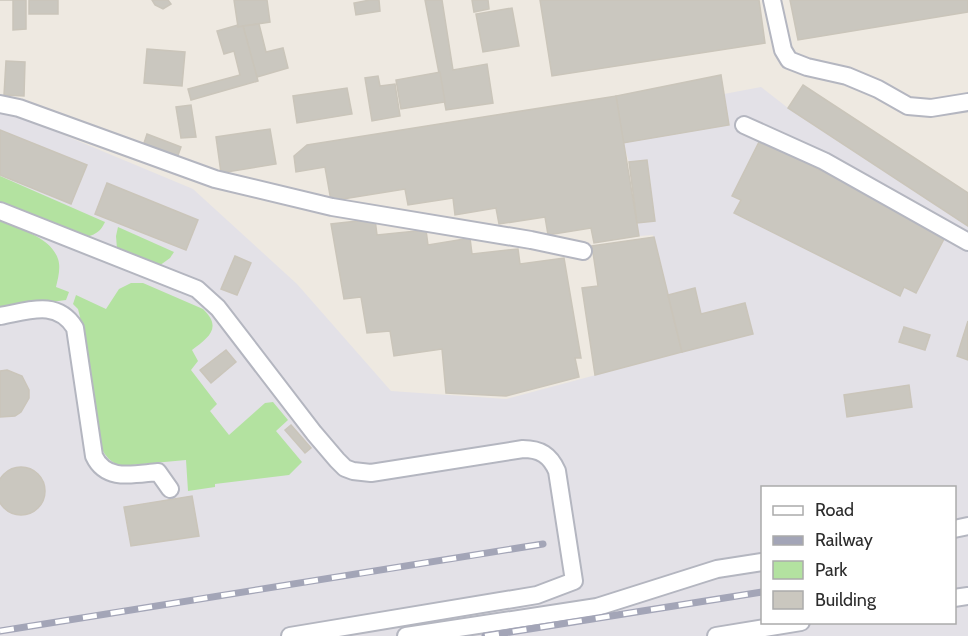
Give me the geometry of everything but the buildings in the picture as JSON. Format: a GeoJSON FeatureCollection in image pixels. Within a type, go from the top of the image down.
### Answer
{"type":"FeatureCollection","features":[{"type":"Feature","properties":{"kind":"lane"},"geometry":{"type":"LineString","coordinates":[[772,0],[783,50],[789,60],[847,75],[909,106],[931,108],[968,102]]}},
{"type":"Feature","properties":{"kind":"lane"},"geometry":{"type":"LineString","coordinates":[[0,104],[19,108],[226,182],[332,207],[531,240],[583,251]]}},
{"type":"Feature","properties":{"kind":"lane"},"geometry":{"type":"LineString","coordinates":[[744,125],[824,161],[968,242]]}},
{"type":"Feature","properties":{"kind":"lane"},"geometry":{"type":"LineString","coordinates":[[0,211],[197,289],[219,308],[314,433],[345,468],[371,473],[523,449],[534,449],[553,460],[557,471],[574,581],[537,595],[290,636]]}},
{"type":"Feature","properties":{"kind":"lane"},"geometry":{"type":"LineString","coordinates":[[0,316],[42,309],[53,310],[70,320],[75,328],[94,456],[98,464],[110,473],[118,475],[158,472],[170,489]]}},
{"type":"Feature","properties":{"kind":"lane"},"geometry":{"type":"LineString","coordinates":[[406,636],[597,607],[717,569],[761,562]]}},
{"type":"Feature","properties":{"kind":"lane"},"geometry":{"type":"LineString","coordinates":[[716,636],[789,624]]}},
{"type":"Feature","properties":{"kind":"shaded area"},"geometry":{"type":"Polygon","coordinates":[[[721,75],[724,94],[761,87],[788,108],[968,226],[968,636],[0,636],[0,111],[23,118],[193,189],[297,284],[391,391],[506,399],[682,352],[653,235],[639,236],[629,162],[623,143],[616,96],[721,75]]]}},
{"type":"Feature","properties":{"kind":"green space"},"geometry":{"type":"Polygon","coordinates":[[[0,176],[105,222],[98,232],[87,237],[0,205],[0,176]]]}},
{"type":"Feature","properties":{"kind":"green space"},"geometry":{"type":"Polygon","coordinates":[[[0,221],[34,235],[49,245],[58,259],[59,273],[56,287],[69,292],[66,300],[0,309],[0,221]]]}},
{"type":"Feature","properties":{"kind":"green space"},"geometry":{"type":"Polygon","coordinates":[[[118,227],[174,252],[159,266],[117,249],[118,227]]]}},
{"type":"Feature","properties":{"kind":"green space"},"geometry":{"type":"Polygon","coordinates":[[[131,283],[143,283],[203,309],[209,316],[213,327],[208,337],[192,350],[198,361],[191,370],[217,404],[210,411],[229,435],[265,403],[273,402],[288,420],[276,431],[302,462],[289,475],[215,484],[215,487],[188,491],[186,460],[121,466],[106,456],[100,446],[80,317],[78,309],[73,304],[76,295],[106,309],[119,289],[131,283]]]}},
{"type":"Feature","properties":{"kind":"railway"},"geometry":{"type":"LineString","coordinates":[[0,631],[543,544]]}},
{"type":"Feature","properties":{"kind":"railway"},"geometry":{"type":"LineString","coordinates":[[485,636],[761,592]]}}]}
